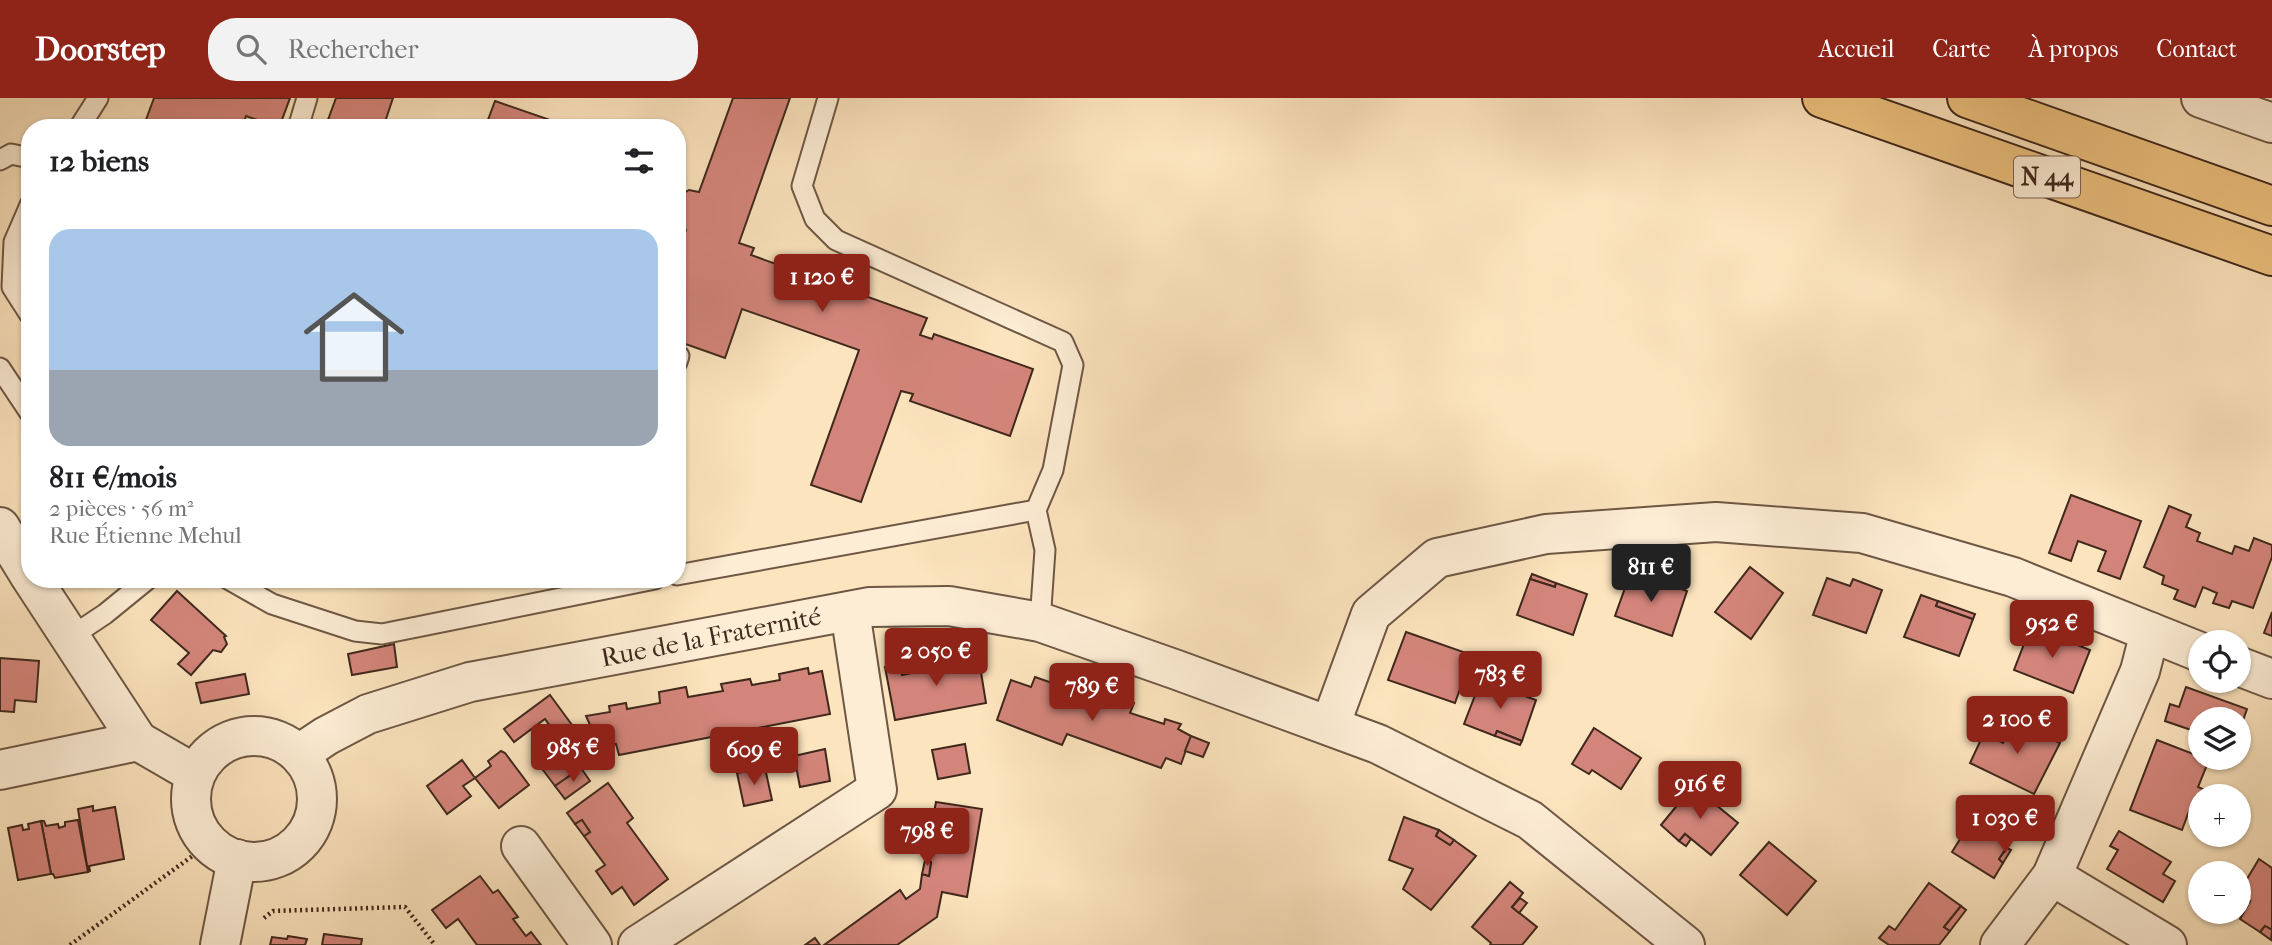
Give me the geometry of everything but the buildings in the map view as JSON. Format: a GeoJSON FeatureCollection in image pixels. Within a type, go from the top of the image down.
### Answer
{"type":"FeatureCollection","features":[{"type":"Feature","properties":{"kind":"main road","name":"N 44"},"geometry":{"type":"LineString","coordinates":[[1822,98],[2272,256]]}},
{"type":"Feature","properties":{"kind":"main road","name":"N 44"},"geometry":{"type":"LineString","coordinates":[[1967,98],[2272,206]]}},
{"type":"Feature","properties":{"kind":"street"},"geometry":{"type":"LineString","coordinates":[[2201,98],[2272,122]]}},
{"type":"Feature","properties":{"kind":"street"},"geometry":{"type":"LineString","coordinates":[[1330,726],[1371,614],[1437,558],[1546,534],[1716,522],[1862,533],[2013,577],[2188,647]]}},
{"type":"Feature","properties":{"kind":"street"},"geometry":{"type":"LineString","coordinates":[[0,527],[21,562]]}},
{"type":"Feature","properties":{"kind":"street"},"geometry":{"type":"LineString","coordinates":[[37,588],[138,741],[195,775]]}},
{"type":"Feature","properties":{"kind":"street","name":"Rue de la Fraternité"},"geometry":{"type":"LineString","coordinates":[[299,754],[368,714],[470,682],[870,607],[948,606],[1040,622],[1378,744],[1530,820],[1685,945]]}},
{"type":"Feature","properties":{"kind":"street"},"geometry":{"type":"LineString","coordinates":[[638,945],[877,790],[850,611]]}},
{"type":"Feature","properties":{"kind":"street"},"geometry":{"type":"LineString","coordinates":[[2000,945],[2052,876],[2140,671],[2150,632]]}},
{"type":"Feature","properties":{"kind":"street"},"geometry":{"type":"LineString","coordinates":[[2251,671],[2272,679]]}},
{"type":"Feature","properties":{"kind":"street"},"geometry":{"type":"LineString","coordinates":[[242,736],[263,736],[282,742],[299,754],[311,771],[317,790],[317,811],[309,830],[296,846],[278,857],[258,862],[223,851],[198,829],[192,811],[191,793],[195,775],[206,757],[222,744],[242,736]]}},
{"type":"Feature","properties":{"kind":"street"},"geometry":{"type":"LineString","coordinates":[[0,770],[138,741]]}},
{"type":"Feature","properties":{"kind":"street"},"geometry":{"type":"LineString","coordinates":[[521,846],[592,945]]}},
{"type":"Feature","properties":{"kind":"street"},"geometry":{"type":"LineString","coordinates":[[220,945],[223,851]]}},
{"type":"Feature","properties":{"kind":"street"},"geometry":{"type":"LineString","coordinates":[[2052,876],[2167,945]]}},
{"type":"Feature","properties":{"kind":"lane"},"geometry":{"type":"LineString","coordinates":[[85,119],[98,98]]}},
{"type":"Feature","properties":{"kind":"lane"},"geometry":{"type":"LineString","coordinates":[[301,119],[307,98]]}},
{"type":"Feature","properties":{"kind":"lane"},"geometry":{"type":"LineString","coordinates":[[828,98],[802,186],[814,219],[836,240],[1063,342],[1073,365],[1053,470],[1036,510],[1045,550],[1040,622]]}},
{"type":"Feature","properties":{"kind":"lane"},"geometry":{"type":"LineString","coordinates":[[0,160],[11,154],[21,156]]}},
{"type":"Feature","properties":{"kind":"lane"},"geometry":{"type":"LineString","coordinates":[[21,226],[14,242],[12,287],[21,302]]}},
{"type":"Feature","properties":{"kind":"lane"},"geometry":{"type":"LineString","coordinates":[[0,368],[21,400]]}},
{"type":"Feature","properties":{"kind":"lane"},"geometry":{"type":"LineString","coordinates":[[686,573],[1036,510]]}},
{"type":"Feature","properties":{"kind":"lane"},"geometry":{"type":"LineString","coordinates":[[69,638],[137,588]]}},
{"type":"Feature","properties":{"kind":"lane"},"geometry":{"type":"LineString","coordinates":[[244,588],[272,604],[355,631],[382,634],[584,588]]}},
{"type":"Feature","properties":{"kind":"path"},"geometry":{"type":"LineString","coordinates":[[70,945],[223,851]]}},
{"type":"Feature","properties":{"kind":"path"},"geometry":{"type":"LineString","coordinates":[[255,925],[274,911],[405,907],[435,945]]}}]}
